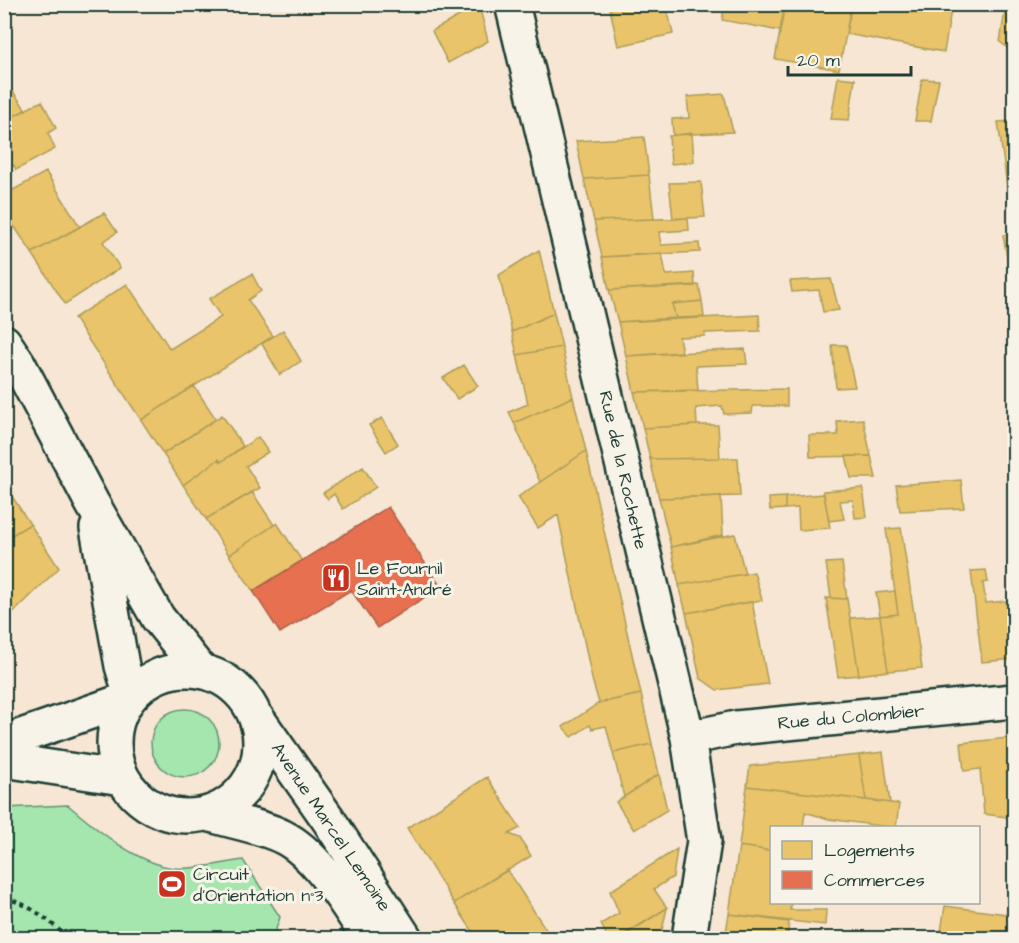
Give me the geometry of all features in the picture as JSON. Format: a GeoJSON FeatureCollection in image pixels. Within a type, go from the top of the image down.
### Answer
{"type":"FeatureCollection","features":[{"type":"Feature","properties":{"kind":"main road","name":"Rue de la Rochette"},"geometry":{"type":"LineString","coordinates":[[512,4],[688,738],[704,841],[689,939]]}},
{"type":"Feature","properties":{"kind":"main road"},"geometry":{"type":"LineString","coordinates":[[4,342],[18,363],[92,503],[158,618],[199,669],[230,683],[245,698],[256,716],[261,740],[258,764],[247,786],[230,803],[208,814],[188,817],[167,815],[148,807],[122,778],[115,758],[113,737],[118,717],[129,698],[141,686],[157,676],[175,671],[199,669]]}},
{"type":"Feature","properties":{"kind":"main road"},"geometry":{"type":"LineString","coordinates":[[92,503],[129,698]]}},
{"type":"Feature","properties":{"kind":"main road"},"geometry":{"type":"LineString","coordinates":[[4,742],[129,698]]}},
{"type":"Feature","properties":{"kind":"main road","name":"Rue du Colombier"},"geometry":{"type":"LineString","coordinates":[[688,738],[736,728],[1014,701]]}},
{"type":"Feature","properties":{"kind":"main road","name":"Avenue Marcel Lemoine"},"geometry":{"type":"LineString","coordinates":[[256,716],[328,819],[405,939]]}},
{"type":"Feature","properties":{"kind":"main road"},"geometry":{"type":"LineString","coordinates":[[4,760],[122,778]]}},
{"type":"Feature","properties":{"kind":"main road","name":"Avenue Marcel Lemoine"},"geometry":{"type":"LineString","coordinates":[[208,814],[283,836],[297,846],[319,867],[369,939]]}},
{"type":"Feature","properties":{"kind":"path"},"geometry":{"type":"LineString","coordinates":[[4,898],[33,909],[68,939]]}},
{"type":"Feature","properties":{"kind":"green space"},"geometry":{"type":"Polygon","coordinates":[[[185,709],[198,712],[209,719],[216,730],[219,743],[216,756],[209,767],[198,774],[185,777],[172,774],[161,767],[154,756],[151,743],[154,730],[161,719],[172,712],[185,709]]]}},
{"type":"Feature","properties":{"kind":"green space"},"geometry":{"type":"Polygon","coordinates":[[[68,805],[117,844],[160,865],[191,868],[243,860],[280,917],[273,938],[5,938],[5,808],[68,805]]]}},
{"type":"Feature","properties":{"kind":"building: Logements"},"geometry":{"type":"Polygon","coordinates":[[[609,4],[666,4],[673,34],[618,46],[609,4]]]}},
{"type":"Feature","properties":{"kind":"building: Logements"},"geometry":{"type":"Polygon","coordinates":[[[725,4],[785,4],[780,31],[722,20],[725,4]]]}},
{"type":"Feature","properties":{"kind":"building: Logements"},"geometry":{"type":"Polygon","coordinates":[[[785,4],[830,4],[851,8],[839,70],[775,59],[785,4]]]}},
{"type":"Feature","properties":{"kind":"building: Logements"},"geometry":{"type":"Polygon","coordinates":[[[851,4],[952,4],[944,52],[846,34],[851,4]]]}},
{"type":"Feature","properties":{"kind":"building: Logements"},"geometry":{"type":"Polygon","coordinates":[[[479,5],[488,41],[448,63],[432,31],[479,5]]]}},
{"type":"Feature","properties":{"kind":"building: Logements"},"geometry":{"type":"Polygon","coordinates":[[[1006,5],[1014,6],[1014,53],[1000,42],[1006,5]]]}},
{"type":"Feature","properties":{"kind":"building: Logements"},"geometry":{"type":"Polygon","coordinates":[[[838,77],[855,79],[849,120],[831,119],[838,77]]]}},
{"type":"Feature","properties":{"kind":"building: Logements"},"geometry":{"type":"Polygon","coordinates":[[[4,79],[26,110],[4,121],[4,79]]]}},
{"type":"Feature","properties":{"kind":"building: Logements"},"geometry":{"type":"Polygon","coordinates":[[[922,79],[939,80],[931,121],[915,121],[922,79]]]}},
{"type":"Feature","properties":{"kind":"building: Logements"},"geometry":{"type":"Polygon","coordinates":[[[724,94],[733,132],[673,135],[672,119],[689,118],[687,97],[724,94]]]}},
{"type":"Feature","properties":{"kind":"building: Logements"},"geometry":{"type":"Polygon","coordinates":[[[42,101],[56,128],[48,133],[55,149],[16,170],[14,165],[4,170],[4,121],[42,101]]]}},
{"type":"Feature","properties":{"kind":"building: Logements"},"geometry":{"type":"Polygon","coordinates":[[[1014,121],[1014,200],[1009,200],[998,122],[1014,121]]]}},
{"type":"Feature","properties":{"kind":"building: Logements"},"geometry":{"type":"Polygon","coordinates":[[[692,133],[694,162],[671,164],[669,136],[692,133]]]}},
{"type":"Feature","properties":{"kind":"building: Logements"},"geometry":{"type":"Polygon","coordinates":[[[644,137],[649,175],[584,179],[576,141],[644,137]]]}},
{"type":"Feature","properties":{"kind":"building: Logements"},"geometry":{"type":"Polygon","coordinates":[[[46,172],[80,227],[32,253],[4,211],[4,195],[46,172]]]}},
{"type":"Feature","properties":{"kind":"building: Logements"},"geometry":{"type":"Polygon","coordinates":[[[649,175],[654,219],[594,221],[584,179],[649,175]]]}},
{"type":"Feature","properties":{"kind":"building: Logements"},"geometry":{"type":"Polygon","coordinates":[[[701,182],[705,217],[673,219],[669,183],[701,182]]]}},
{"type":"Feature","properties":{"kind":"building: Logements"},"geometry":{"type":"Polygon","coordinates":[[[1009,200],[1014,200],[1014,233],[1009,200]]]}},
{"type":"Feature","properties":{"kind":"building: Logements"},"geometry":{"type":"Polygon","coordinates":[[[104,213],[117,232],[103,242],[120,268],[65,304],[32,253],[104,213]]]}},
{"type":"Feature","properties":{"kind":"building: Logements"},"geometry":{"type":"Polygon","coordinates":[[[688,218],[689,230],[659,232],[661,245],[699,243],[700,252],[602,257],[594,221],[688,218]]]}},
{"type":"Feature","properties":{"kind":"building: Logements"},"geometry":{"type":"Polygon","coordinates":[[[1014,233],[1014,262],[1008,263],[1003,235],[1014,233]]]}},
{"type":"Feature","properties":{"kind":"building: Logements"},"geometry":{"type":"Polygon","coordinates":[[[539,250],[554,313],[512,332],[499,275],[539,250]]]}},
{"type":"Feature","properties":{"kind":"building: Logements"},"geometry":{"type":"Polygon","coordinates":[[[662,253],[666,275],[694,273],[695,286],[609,290],[602,257],[662,253]]]}},
{"type":"Feature","properties":{"kind":"building: Logements"},"geometry":{"type":"Polygon","coordinates":[[[252,274],[261,291],[248,300],[273,336],[141,420],[74,318],[127,284],[170,349],[221,317],[209,299],[252,274]]]}},
{"type":"Feature","properties":{"kind":"building: Logements"},"geometry":{"type":"Polygon","coordinates":[[[831,279],[839,310],[823,312],[819,290],[792,292],[790,281],[831,279]]]}},
{"type":"Feature","properties":{"kind":"building: Logements"},"geometry":{"type":"Polygon","coordinates":[[[699,285],[702,301],[672,304],[676,318],[618,322],[609,290],[699,285]]]}},
{"type":"Feature","properties":{"kind":"building: Logements"},"geometry":{"type":"Polygon","coordinates":[[[702,301],[704,317],[676,318],[672,304],[702,301]]]}},
{"type":"Feature","properties":{"kind":"building: Logements"},"geometry":{"type":"Polygon","coordinates":[[[554,313],[562,347],[517,355],[512,332],[554,313]]]}},
{"type":"Feature","properties":{"kind":"building: Logements"},"geometry":{"type":"Polygon","coordinates":[[[759,315],[760,331],[705,333],[705,336],[679,337],[682,352],[626,356],[618,322],[759,315]]]}},
{"type":"Feature","properties":{"kind":"building: Logements"},"geometry":{"type":"Polygon","coordinates":[[[283,330],[301,361],[280,375],[262,344],[283,330]]]}},
{"type":"Feature","properties":{"kind":"building: Logements"},"geometry":{"type":"Polygon","coordinates":[[[832,345],[846,345],[855,387],[836,388],[832,345]]]}},
{"type":"Feature","properties":{"kind":"building: Logements"},"geometry":{"type":"Polygon","coordinates":[[[562,347],[573,397],[514,423],[509,412],[528,404],[517,355],[562,347]]]}},
{"type":"Feature","properties":{"kind":"building: Logements"},"geometry":{"type":"Polygon","coordinates":[[[745,349],[747,364],[696,366],[698,390],[634,392],[626,356],[745,349]]]}},
{"type":"Feature","properties":{"kind":"building: Logements"},"geometry":{"type":"Polygon","coordinates":[[[464,365],[478,386],[457,399],[443,378],[464,365]]]}},
{"type":"Feature","properties":{"kind":"building: Logements"},"geometry":{"type":"Polygon","coordinates":[[[194,386],[216,419],[163,454],[141,420],[194,386]]]}},
{"type":"Feature","properties":{"kind":"building: Logements"},"geometry":{"type":"Polygon","coordinates":[[[787,389],[787,406],[753,406],[752,413],[724,414],[722,406],[696,408],[697,425],[643,428],[634,392],[787,389]]]}},
{"type":"Feature","properties":{"kind":"building: Logements"},"geometry":{"type":"Polygon","coordinates":[[[573,397],[586,451],[540,482],[514,423],[573,397]]]}},
{"type":"Feature","properties":{"kind":"building: Logements"},"geometry":{"type":"Polygon","coordinates":[[[222,415],[243,446],[221,462],[219,459],[183,485],[163,454],[222,415]]]}},
{"type":"Feature","properties":{"kind":"building: Logements"},"geometry":{"type":"Polygon","coordinates":[[[382,418],[398,444],[386,452],[369,425],[382,418]]]}},
{"type":"Feature","properties":{"kind":"building: Logements"},"geometry":{"type":"Polygon","coordinates":[[[863,419],[871,456],[810,457],[809,435],[838,435],[837,421],[863,419]]]}},
{"type":"Feature","properties":{"kind":"building: Logements"},"geometry":{"type":"Polygon","coordinates":[[[718,425],[720,458],[650,459],[643,428],[718,425]]]}},
{"type":"Feature","properties":{"kind":"building: Logements"},"geometry":{"type":"Polygon","coordinates":[[[258,437],[268,452],[246,466],[260,488],[206,519],[183,485],[219,459],[221,462],[258,437]]]}},
{"type":"Feature","properties":{"kind":"building: Logements"},"geometry":{"type":"Polygon","coordinates":[[[586,451],[641,694],[599,703],[558,515],[538,528],[518,497],[586,451]]]}},
{"type":"Feature","properties":{"kind":"building: Logements"},"geometry":{"type":"Polygon","coordinates":[[[846,456],[871,456],[876,478],[851,478],[846,456]]]}},
{"type":"Feature","properties":{"kind":"building: Logements"},"geometry":{"type":"Polygon","coordinates":[[[738,458],[740,496],[659,498],[650,459],[738,458]]]}},
{"type":"Feature","properties":{"kind":"building: Logements"},"geometry":{"type":"Polygon","coordinates":[[[363,467],[376,487],[343,509],[334,494],[328,499],[323,493],[363,467]]]}},
{"type":"Feature","properties":{"kind":"building: Logements"},"geometry":{"type":"Polygon","coordinates":[[[961,480],[964,508],[900,511],[896,485],[961,480]]]}},
{"type":"Feature","properties":{"kind":"building: Logements"},"geometry":{"type":"Polygon","coordinates":[[[4,484],[30,524],[4,540],[4,484]]]}},
{"type":"Feature","properties":{"kind":"building: Logements"},"geometry":{"type":"Polygon","coordinates":[[[863,488],[867,517],[855,518],[853,500],[840,501],[844,519],[829,521],[823,491],[863,488]]]}},
{"type":"Feature","properties":{"kind":"building: Logements"},"geometry":{"type":"Polygon","coordinates":[[[252,492],[274,525],[229,555],[206,519],[252,492]]]}},
{"type":"Feature","properties":{"kind":"building: Logements"},"geometry":{"type":"Polygon","coordinates":[[[824,494],[830,528],[799,530],[798,508],[785,509],[785,497],[824,494]]]}},
{"type":"Feature","properties":{"kind":"building: Logements"},"geometry":{"type":"Polygon","coordinates":[[[721,496],[723,535],[671,547],[659,498],[721,496]]]}},
{"type":"Feature","properties":{"kind":"building: Logements"},"geometry":{"type":"Polygon","coordinates":[[[785,497],[785,509],[770,510],[769,498],[785,497]]]}},
{"type":"Feature","properties":{"kind":"building: Logements"},"geometry":{"type":"Polygon","coordinates":[[[277,523],[302,561],[253,591],[229,555],[277,523]]]}},
{"type":"Feature","properties":{"kind":"building: Logements"},"geometry":{"type":"Polygon","coordinates":[[[30,524],[59,568],[14,612],[4,598],[4,540],[30,524]]]}},
{"type":"Feature","properties":{"kind":"building: Logements"},"geometry":{"type":"Polygon","coordinates":[[[901,528],[922,668],[888,671],[880,616],[898,614],[886,529],[901,528]]]}},
{"type":"Feature","properties":{"kind":"building: Logements"},"geometry":{"type":"Polygon","coordinates":[[[735,534],[745,574],[679,585],[671,547],[735,534]]]}},
{"type":"Feature","properties":{"kind":"building: Logements"},"geometry":{"type":"Polygon","coordinates":[[[842,562],[847,599],[831,598],[826,563],[842,562]]]}},
{"type":"Feature","properties":{"kind":"building: Logements"},"geometry":{"type":"Polygon","coordinates":[[[986,570],[988,582],[983,583],[986,603],[1014,600],[1014,659],[982,662],[971,571],[986,570]]]}},
{"type":"Feature","properties":{"kind":"building: Logements"},"geometry":{"type":"Polygon","coordinates":[[[754,572],[762,600],[686,613],[679,585],[754,572]]]}},
{"type":"Feature","properties":{"kind":"building: Logements"},"geometry":{"type":"Polygon","coordinates":[[[895,591],[898,614],[880,616],[876,593],[895,591]]]}},
{"type":"Feature","properties":{"kind":"building: Logements"},"geometry":{"type":"Polygon","coordinates":[[[826,598],[847,599],[859,675],[838,677],[826,598]]]}},
{"type":"Feature","properties":{"kind":"building: Logements"},"geometry":{"type":"Polygon","coordinates":[[[752,602],[768,684],[717,690],[700,678],[686,613],[752,602]]]}},
{"type":"Feature","properties":{"kind":"building: Logements"},"geometry":{"type":"Polygon","coordinates":[[[880,616],[888,671],[859,675],[850,618],[880,616]]]}},
{"type":"Feature","properties":{"kind":"building: Logements"},"geometry":{"type":"Polygon","coordinates":[[[641,694],[652,744],[613,753],[606,726],[592,729],[590,725],[572,737],[563,727],[599,703],[641,694]]]}},
{"type":"Feature","properties":{"kind":"building: Logements"},"geometry":{"type":"Polygon","coordinates":[[[1014,738],[1014,818],[984,814],[980,769],[964,771],[961,743],[1014,738]]]}},
{"type":"Feature","properties":{"kind":"building: Logements"},"geometry":{"type":"Polygon","coordinates":[[[652,744],[659,774],[624,797],[613,753],[652,744]]]}},
{"type":"Feature","properties":{"kind":"building: Logements"},"geometry":{"type":"Polygon","coordinates":[[[883,752],[890,803],[866,800],[859,755],[883,752]]]}},
{"type":"Feature","properties":{"kind":"building: Logements"},"geometry":{"type":"Polygon","coordinates":[[[859,755],[866,800],[747,786],[750,766],[859,755]]]}},
{"type":"Feature","properties":{"kind":"building: Logements"},"geometry":{"type":"Polygon","coordinates":[[[659,774],[667,810],[634,830],[616,802],[659,774]]]}},
{"type":"Feature","properties":{"kind":"building: Logements"},"geometry":{"type":"Polygon","coordinates":[[[487,777],[520,828],[509,834],[520,838],[531,856],[454,903],[407,828],[487,777]]]}},
{"type":"Feature","properties":{"kind":"building: Logements"},"geometry":{"type":"Polygon","coordinates":[[[747,786],[899,804],[896,826],[828,819],[805,812],[803,826],[770,826],[770,851],[739,846],[747,786]]]}},
{"type":"Feature","properties":{"kind":"building: Logements"},"geometry":{"type":"Polygon","coordinates":[[[739,846],[770,851],[770,904],[792,904],[790,910],[826,910],[825,925],[729,914],[739,846]]]}},
{"type":"Feature","properties":{"kind":"building: Logements"},"geometry":{"type":"Polygon","coordinates":[[[677,849],[673,877],[654,889],[667,908],[619,938],[608,938],[601,924],[619,913],[610,891],[677,849]]]}},
{"type":"Feature","properties":{"kind":"building: Logements"},"geometry":{"type":"Polygon","coordinates":[[[507,870],[547,931],[535,938],[477,938],[454,903],[507,870]]]}},
{"type":"Feature","properties":{"kind":"building: Logements"},"geometry":{"type":"Polygon","coordinates":[[[945,906],[1014,915],[1014,938],[940,938],[945,906]]]}},
{"type":"Feature","properties":{"kind":"building: Logements"},"geometry":{"type":"Polygon","coordinates":[[[667,908],[661,935],[656,938],[627,938],[625,935],[667,908]]]}},
{"type":"Feature","properties":{"kind":"building: Logements"},"geometry":{"type":"Polygon","coordinates":[[[729,914],[789,922],[787,938],[725,938],[729,914]]]}},
{"type":"Feature","properties":{"kind":"building: Commerces"},"geometry":{"type":"Polygon","coordinates":[[[388,507],[441,587],[377,628],[351,590],[280,633],[253,591],[388,507]]]}},
{"type":"Feature","properties":{"kind":"place","name":"Le Fournil Saint-André"},"geometry":{"type":"Point","coordinates":[336,578]}},
{"type":"Feature","properties":{"kind":"place","name":"Circuit d'Orientation n°3"},"geometry":{"type":"Point","coordinates":[172,884]}}]}
